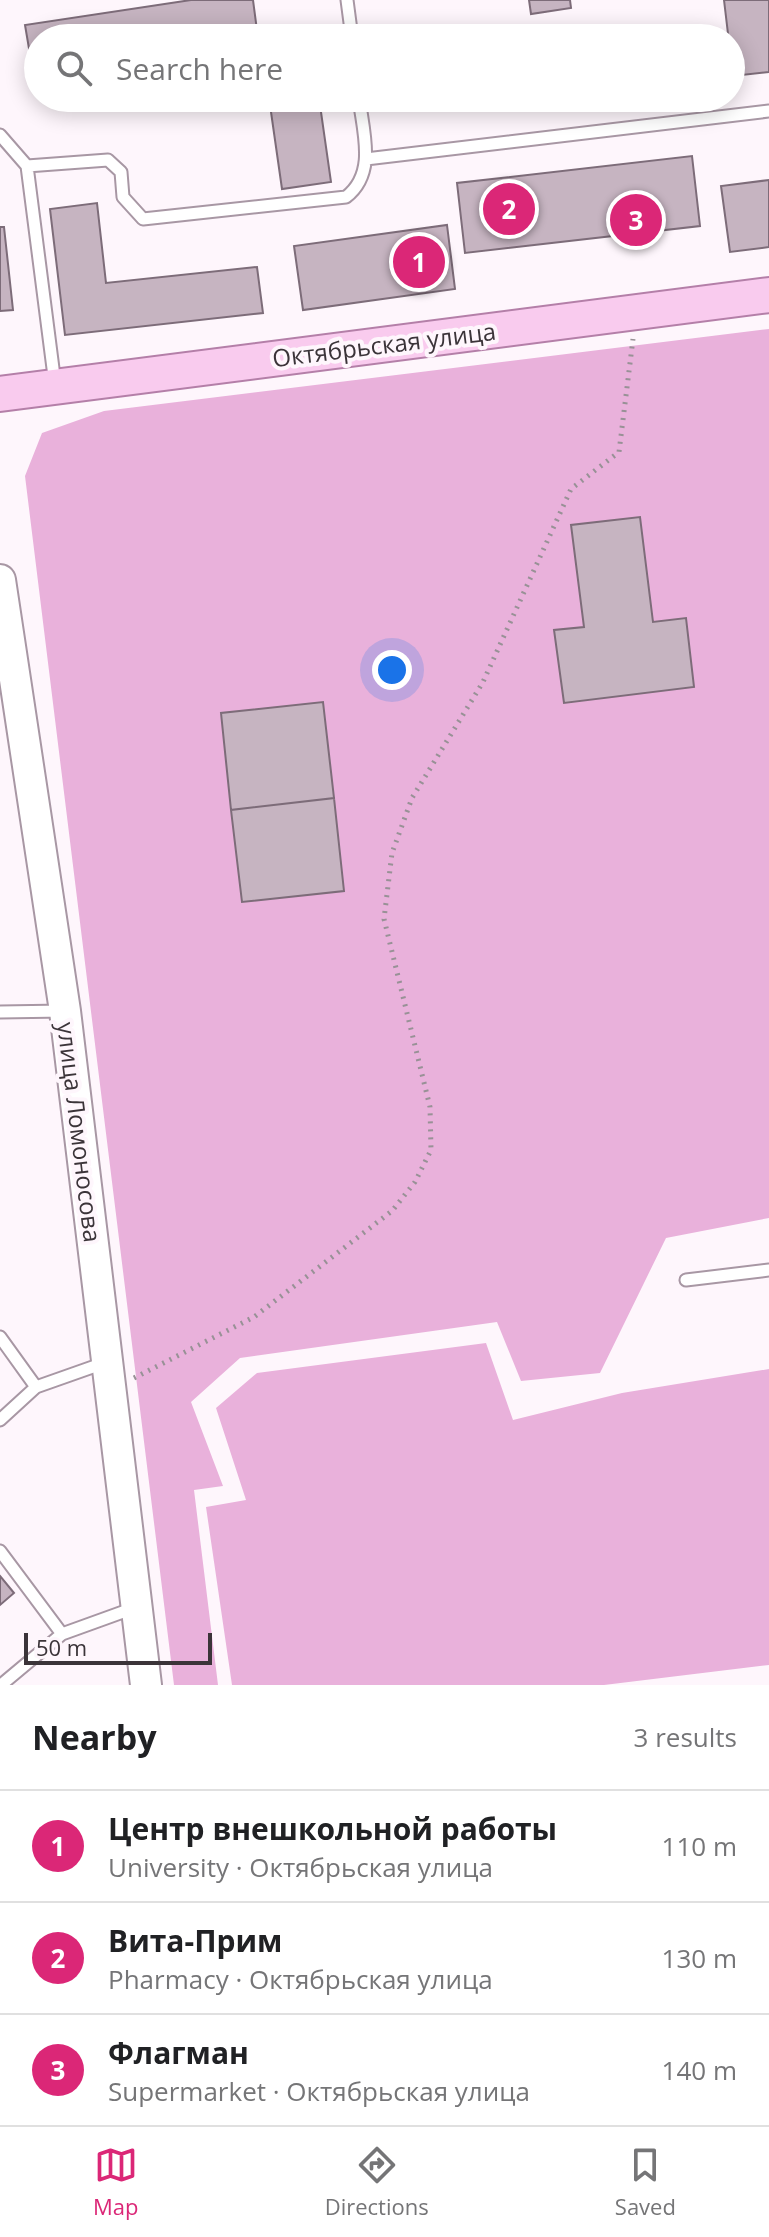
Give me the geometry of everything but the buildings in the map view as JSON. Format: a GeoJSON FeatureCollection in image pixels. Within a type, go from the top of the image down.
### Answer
{"type":"FeatureCollection","features":[{"type":"Feature","properties":{"kind":"main road","name":"Октябрьская улица"},"geometry":{"type":"LineString","coordinates":[[0,394],[769,295]]}},
{"type":"Feature","properties":{"kind":"main road","name":"улица Ломоносова"},"geometry":{"type":"LineString","coordinates":[[0,580],[65,1011],[146,1685]]}},
{"type":"Feature","properties":{"kind":"lane"},"geometry":{"type":"LineString","coordinates":[[347,0],[350,24]]}},
{"type":"Feature","properties":{"kind":"lane"},"geometry":{"type":"LineString","coordinates":[[366,159],[769,111]]}},
{"type":"Feature","properties":{"kind":"lane"},"geometry":{"type":"LineString","coordinates":[[27,166],[108,160],[121,172],[123,197],[143,219],[346,197],[362,180],[366,159],[361,112]]}},
{"type":"Feature","properties":{"kind":"lane"},"geometry":{"type":"LineString","coordinates":[[0,135],[27,166],[55,386]]}},
{"type":"Feature","properties":{"kind":"lane"},"geometry":{"type":"LineString","coordinates":[[0,1012],[65,1011]]}},
{"type":"Feature","properties":{"kind":"lane"},"geometry":{"type":"LineString","coordinates":[[686,1280],[769,1270]]}},
{"type":"Feature","properties":{"kind":"lane"},"geometry":{"type":"LineString","coordinates":[[0,1337],[36,1387]]}},
{"type":"Feature","properties":{"kind":"lane"},"geometry":{"type":"LineString","coordinates":[[0,1420],[36,1387],[110,1376]]}},
{"type":"Feature","properties":{"kind":"lane"},"geometry":{"type":"LineString","coordinates":[[0,1551],[62,1634]]}},
{"type":"Feature","properties":{"kind":"lane"},"geometry":{"type":"LineString","coordinates":[[1,1685],[62,1634],[138,1607]]}},
{"type":"Feature","properties":{"kind":"path"},"geometry":{"type":"LineString","coordinates":[[110,1376],[254,1317],[392,1211],[415,1182],[431,1150],[430,1107],[384,919],[392,853],[412,798],[483,682],[571,489],[619,452],[637,311]]}},
{"type":"Feature","properties":{"kind":"shaded area"},"geometry":{"type":"Polygon","coordinates":[[[769,329],[769,1218],[666,1238],[600,1373],[521,1381],[497,1322],[240,1358],[191,1402],[223,1486],[194,1490],[218,1685],[174,1685],[25,476],[42,433],[104,411],[769,329]]]}},
{"type":"Feature","properties":{"kind":"shaded area"},"geometry":{"type":"Polygon","coordinates":[[[486,1343],[513,1420],[622,1393],[769,1369],[769,1665],[604,1685],[232,1685],[206,1507],[246,1500],[216,1408],[257,1373],[486,1343]]]}},
{"type":"Feature","properties":{"kind":"place","name":"Вита-Прим"},"geometry":{"type":"Point","coordinates":[509,209]}},
{"type":"Feature","properties":{"kind":"place","name":"Флагман"},"geometry":{"type":"Point","coordinates":[636,220]}},
{"type":"Feature","properties":{"kind":"place","name":"Центр внешкольной работы"},"geometry":{"type":"Point","coordinates":[419,262]}}]}
